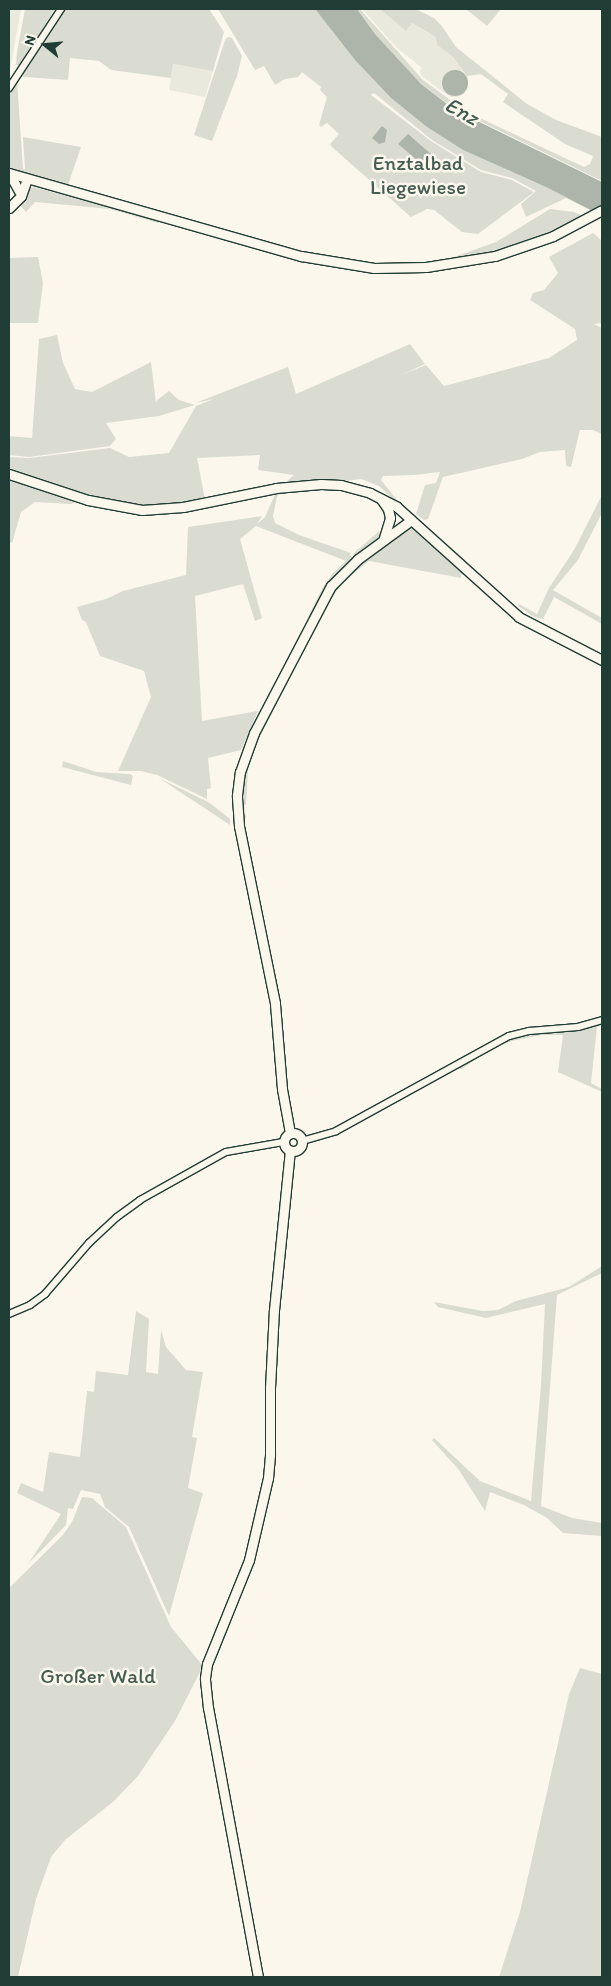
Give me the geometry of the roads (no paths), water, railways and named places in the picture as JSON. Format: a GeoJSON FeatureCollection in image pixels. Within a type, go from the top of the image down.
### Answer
{"type":"FeatureCollection","features":[{"type":"Feature","properties":{"kind":"main road"},"geometry":{"type":"LineString","coordinates":[[9,173],[294,255],[359,267],[411,268],[471,261],[530,245],[581,222],[602,210]]}},
{"type":"Feature","properties":{"kind":"main road"},"geometry":{"type":"LineString","coordinates":[[9,173],[19,191]]}},
{"type":"Feature","properties":{"kind":"main road"},"geometry":{"type":"LineString","coordinates":[[17,202],[19,191],[25,178]]}},
{"type":"Feature","properties":{"kind":"main road"},"geometry":{"type":"LineString","coordinates":[[9,208],[17,202],[25,178]]}},
{"type":"Feature","properties":{"kind":"main road"},"geometry":{"type":"LineString","coordinates":[[9,474],[88,500],[142,510],[184,507],[276,488],[321,484],[341,485],[378,496],[408,517],[519,617],[602,660]]}},
{"type":"Feature","properties":{"kind":"main road"},"geometry":{"type":"LineString","coordinates":[[378,496],[386,505],[389,515],[390,523],[384,538]]}},
{"type":"Feature","properties":{"kind":"main road"},"geometry":{"type":"LineString","coordinates":[[290,1133],[282,1090],[273,995],[239,826],[238,783],[251,741],[324,596],[347,568],[408,517]]}},
{"type":"Feature","properties":{"kind":"main road"},"geometry":{"type":"LineString","coordinates":[[290,1133],[298,1134],[302,1141],[298,1150],[290,1151],[285,1148],[284,1138],[290,1133]]}},
{"type":"Feature","properties":{"kind":"main road"},"geometry":{"type":"LineString","coordinates":[[258,1977],[204,1682],[207,1664],[249,1560],[268,1478],[273,1317],[290,1151]]}},
{"type":"Feature","properties":{"kind":"street"},"geometry":{"type":"LineString","coordinates":[[9,88],[61,9]]}},
{"type":"Feature","properties":{"kind":"street"},"geometry":{"type":"LineString","coordinates":[[302,1141],[336,1131],[509,1036],[529,1031],[578,1027],[602,1020]]}},
{"type":"Feature","properties":{"kind":"street"},"geometry":{"type":"LineString","coordinates":[[9,1314],[30,1305],[45,1294],[100,1232],[140,1200],[226,1152],[284,1142]]}},
{"type":"Feature","properties":{"kind":"water label","name":"Enz"},"geometry":{"type":"Point","coordinates":[462,111]}},
{"type":"Feature","properties":{"kind":"park label","name":"Enztalbad Liegewiese"},"geometry":{"type":"Point","coordinates":[418,175]}},
{"type":"Feature","properties":{"kind":"park label","name":"Großer Wald"},"geometry":{"type":"Point","coordinates":[98,1676]}}]}
